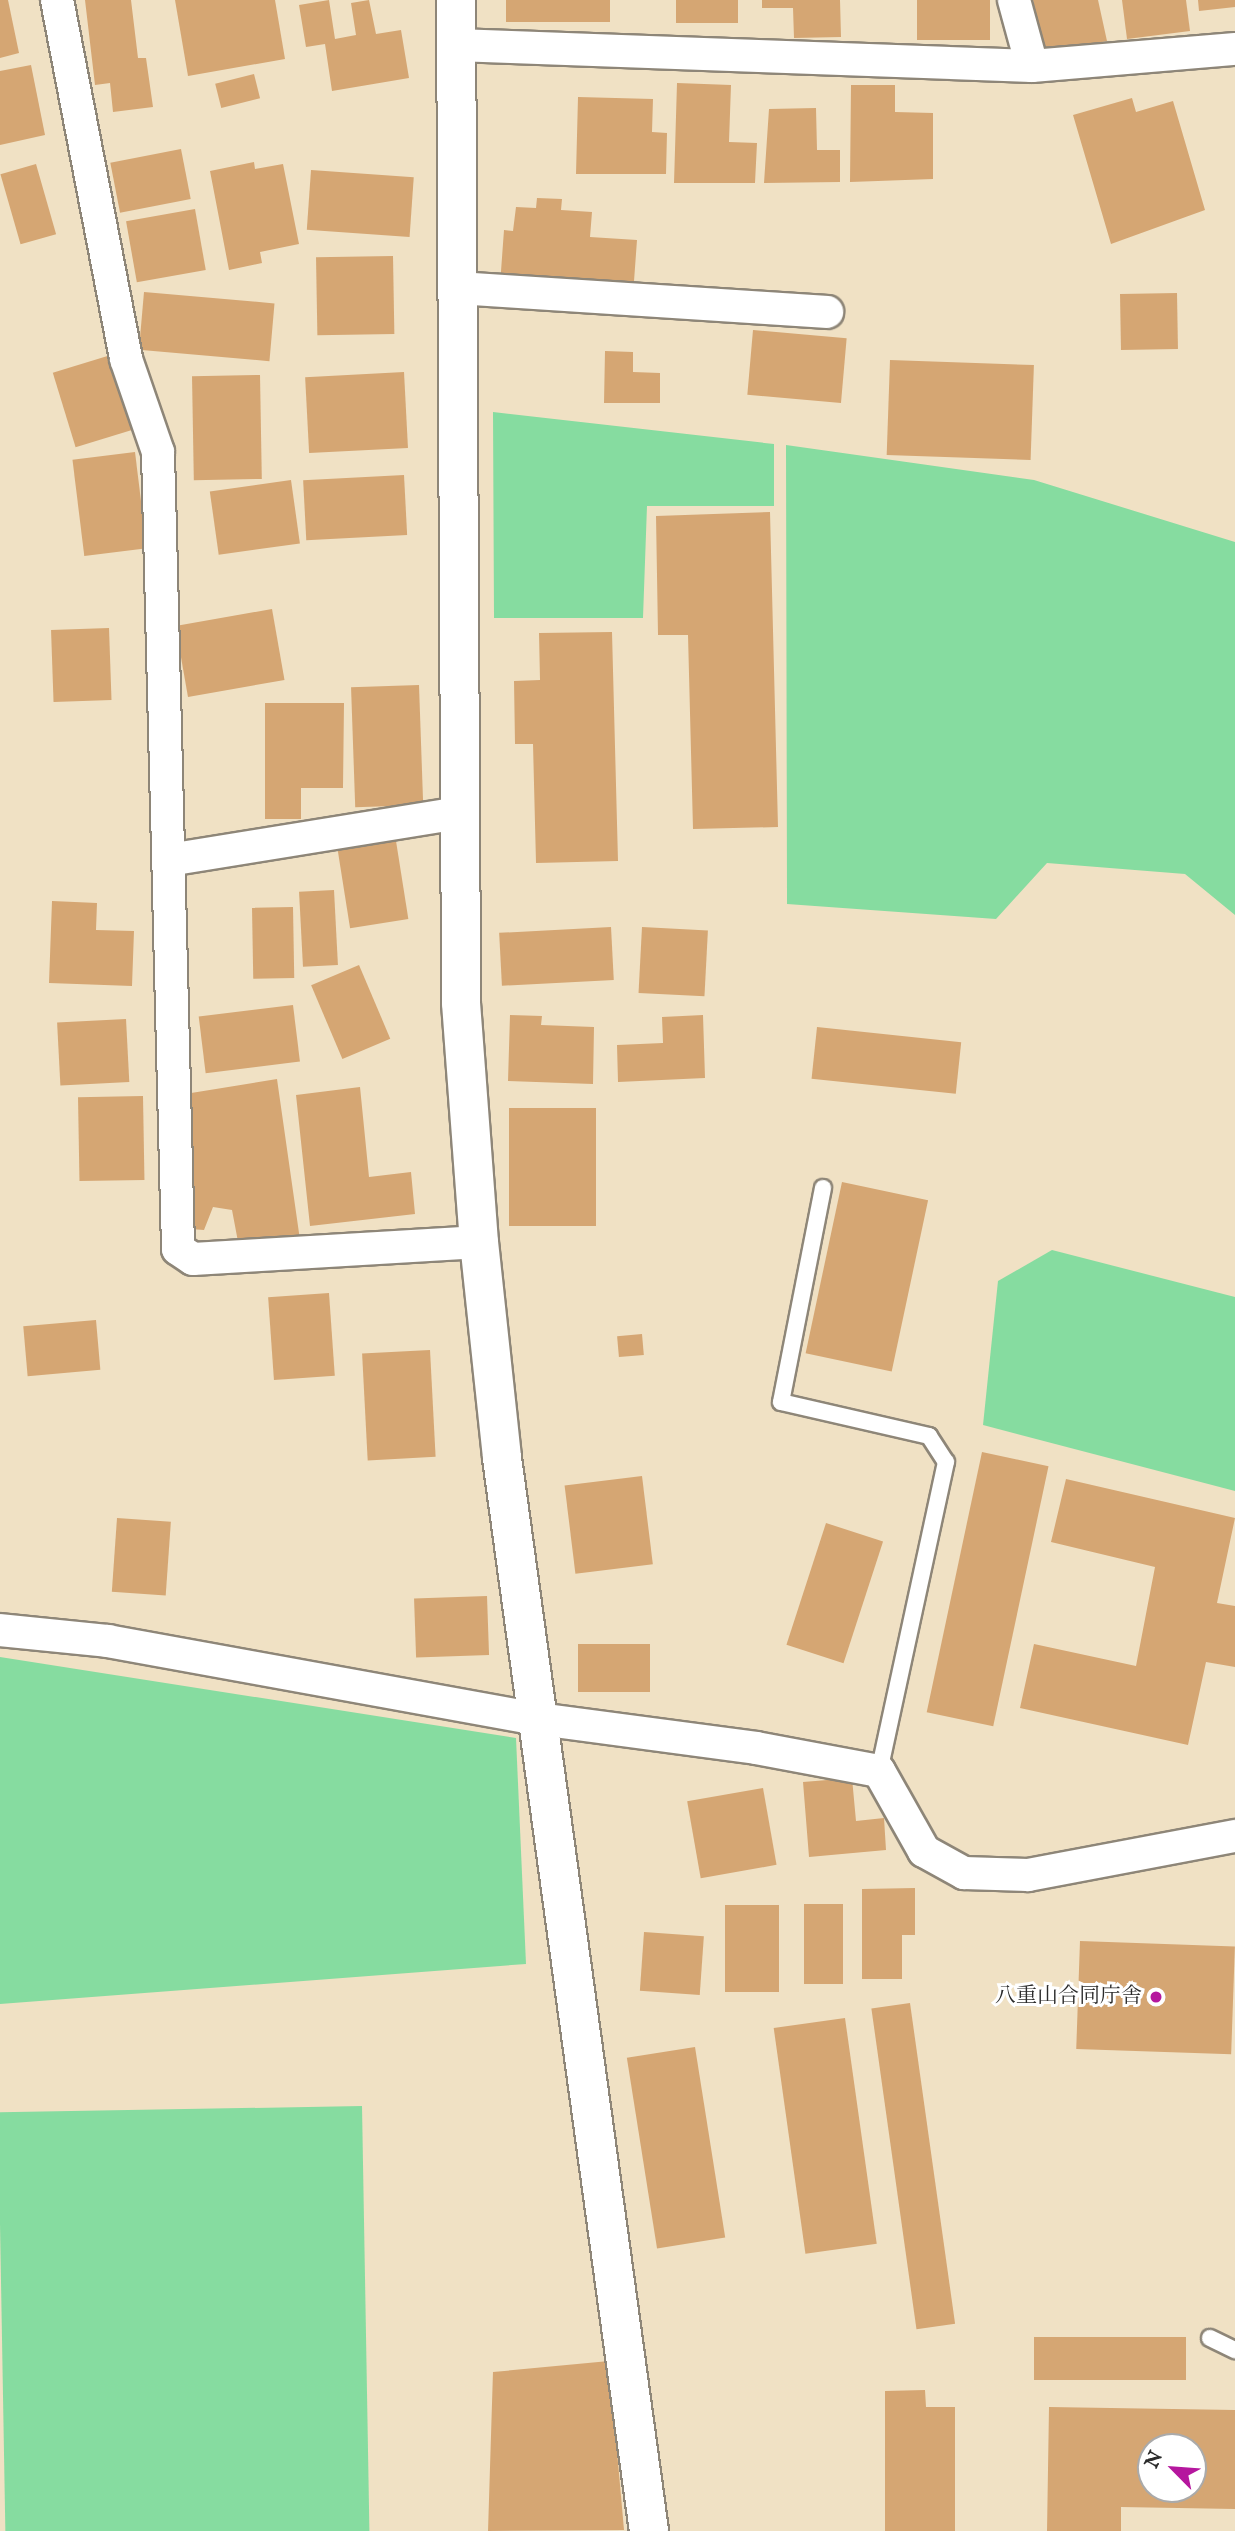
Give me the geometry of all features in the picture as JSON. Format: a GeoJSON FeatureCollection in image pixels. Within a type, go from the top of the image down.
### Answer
{"type":"FeatureCollection","features":[{"type":"Feature","properties":{"kind":"street"},"geometry":{"type":"LineString","coordinates":[[57,0],[127,359],[158,452],[178,1249],[193,1259],[479,1242]]}},
{"type":"Feature","properties":{"kind":"street"},"geometry":{"type":"LineString","coordinates":[[456,0],[461,1003],[479,1242],[502,1458],[540,1719],[649,2531]]}},
{"type":"Feature","properties":{"kind":"street"},"geometry":{"type":"LineString","coordinates":[[1014,0],[1032,66]]}},
{"type":"Feature","properties":{"kind":"street"},"geometry":{"type":"LineString","coordinates":[[456,45],[1032,66],[1235,49]]}},
{"type":"Feature","properties":{"kind":"street"},"geometry":{"type":"LineString","coordinates":[[458,288],[827,312]]}},
{"type":"Feature","properties":{"kind":"street"},"geometry":{"type":"LineString","coordinates":[[169,860],[460,813]]}},
{"type":"Feature","properties":{"kind":"street"},"geometry":{"type":"LineString","coordinates":[[0,1630],[108,1641],[540,1719],[756,1748],[879,1770],[924,1851],[964,1873],[1028,1875],[1235,1836]]}},
{"type":"Feature","properties":{"kind":"lane"},"geometry":{"type":"LineString","coordinates":[[823,1188],[781,1402],[929,1436],[946,1462],[879,1770]]}},
{"type":"Feature","properties":{"kind":"lane"},"geometry":{"type":"LineString","coordinates":[[1210,2338],[1235,2350]]}},
{"type":"Feature","properties":{"kind":"green space"},"geometry":{"type":"Polygon","coordinates":[[[493,412],[774,444],[774,506],[647,506],[643,618],[494,618],[493,412]]]}},
{"type":"Feature","properties":{"kind":"green space"},"geometry":{"type":"Polygon","coordinates":[[[786,445],[1034,480],[1235,542],[1235,915],[1185,874],[1047,863],[996,919],[787,904],[786,445]]]}},
{"type":"Feature","properties":{"kind":"green space"},"geometry":{"type":"Polygon","coordinates":[[[1052,1250],[1235,1297],[1235,1491],[983,1425],[998,1281],[1052,1250]]]}},
{"type":"Feature","properties":{"kind":"green space"},"geometry":{"type":"Polygon","coordinates":[[[0,1657],[516,1738],[526,1964],[0,2004],[0,1657]]]}},
{"type":"Feature","properties":{"kind":"green space"},"geometry":{"type":"Polygon","coordinates":[[[362,2106],[369,2531],[5,2531],[0,2112],[362,2106]]]}},
{"type":"Feature","properties":{"kind":"building"},"geometry":{"type":"Polygon","coordinates":[[[0,0],[8,0],[19,53],[0,58],[0,0]]]}},
{"type":"Feature","properties":{"kind":"building"},"geometry":{"type":"Polygon","coordinates":[[[85,0],[131,0],[138,58],[146,58],[153,107],[113,112],[110,83],[95,85],[85,0]]]}},
{"type":"Feature","properties":{"kind":"building"},"geometry":{"type":"Polygon","coordinates":[[[175,0],[275,0],[285,59],[188,76],[175,0]]]}},
{"type":"Feature","properties":{"kind":"building"},"geometry":{"type":"Polygon","coordinates":[[[329,0],[335,39],[356,35],[351,3],[369,0],[376,34],[401,30],[409,78],[332,91],[325,44],[306,47],[299,5],[329,0]]]}},
{"type":"Feature","properties":{"kind":"building"},"geometry":{"type":"Polygon","coordinates":[[[506,0],[610,0],[610,22],[506,22],[506,0]]]}},
{"type":"Feature","properties":{"kind":"building"},"geometry":{"type":"Polygon","coordinates":[[[676,0],[738,0],[738,23],[676,23],[676,0]]]}},
{"type":"Feature","properties":{"kind":"building"},"geometry":{"type":"Polygon","coordinates":[[[762,0],[840,0],[841,37],[794,38],[793,8],[762,8],[762,0]]]}},
{"type":"Feature","properties":{"kind":"building"},"geometry":{"type":"Polygon","coordinates":[[[917,0],[990,0],[990,40],[917,40],[917,0]]]}},
{"type":"Feature","properties":{"kind":"building"},"geometry":{"type":"Polygon","coordinates":[[[1033,0],[1098,0],[1107,41],[1044,54],[1033,0]]]}},
{"type":"Feature","properties":{"kind":"building"},"geometry":{"type":"Polygon","coordinates":[[[1122,0],[1186,0],[1190,31],[1127,39],[1122,0]]]}},
{"type":"Feature","properties":{"kind":"building"},"geometry":{"type":"Polygon","coordinates":[[[1198,0],[1235,0],[1235,7],[1199,11],[1198,0]]]}},
{"type":"Feature","properties":{"kind":"building"},"geometry":{"type":"Polygon","coordinates":[[[31,65],[45,135],[0,145],[0,71],[31,65]]]}},
{"type":"Feature","properties":{"kind":"building"},"geometry":{"type":"Polygon","coordinates":[[[254,74],[260,98],[221,108],[215,84],[254,74]]]}},
{"type":"Feature","properties":{"kind":"building"},"geometry":{"type":"Polygon","coordinates":[[[677,83],[731,85],[729,142],[757,143],[755,183],[674,183],[677,83]]]}},
{"type":"Feature","properties":{"kind":"building"},"geometry":{"type":"Polygon","coordinates":[[[851,85],[895,85],[895,112],[933,113],[933,179],[850,182],[851,85]]]}},
{"type":"Feature","properties":{"kind":"building"},"geometry":{"type":"Polygon","coordinates":[[[578,97],[653,99],[652,132],[667,133],[666,174],[576,174],[578,97]]]}},
{"type":"Feature","properties":{"kind":"building"},"geometry":{"type":"Polygon","coordinates":[[[1132,98],[1136,112],[1173,101],[1205,210],[1111,244],[1073,115],[1132,98]]]}},
{"type":"Feature","properties":{"kind":"building"},"geometry":{"type":"Polygon","coordinates":[[[816,108],[817,150],[840,150],[840,182],[764,183],[769,109],[816,108]]]}},
{"type":"Feature","properties":{"kind":"building"},"geometry":{"type":"Polygon","coordinates":[[[181,149],[191,199],[120,213],[110,163],[181,149]]]}},
{"type":"Feature","properties":{"kind":"building"},"geometry":{"type":"Polygon","coordinates":[[[254,162],[255,169],[283,164],[299,244],[260,252],[262,263],[229,270],[210,171],[254,162]]]}},
{"type":"Feature","properties":{"kind":"building"},"geometry":{"type":"Polygon","coordinates":[[[36,164],[56,234],[21,244],[0,174],[36,164]]]}},
{"type":"Feature","properties":{"kind":"building"},"geometry":{"type":"Polygon","coordinates":[[[311,170],[414,177],[410,237],[307,230],[311,170]]]}},
{"type":"Feature","properties":{"kind":"building"},"geometry":{"type":"Polygon","coordinates":[[[537,198],[562,199],[561,210],[592,212],[590,237],[637,240],[633,295],[500,285],[504,230],[513,231],[516,207],[536,208],[537,198]]]}},
{"type":"Feature","properties":{"kind":"building"},"geometry":{"type":"Polygon","coordinates":[[[195,209],[206,270],[137,282],[126,221],[195,209]]]}},
{"type":"Feature","properties":{"kind":"building"},"geometry":{"type":"Polygon","coordinates":[[[393,256],[394,334],[317,335],[316,257],[393,256]]]}},
{"type":"Feature","properties":{"kind":"building"},"geometry":{"type":"Polygon","coordinates":[[[144,292],[275,303],[269,361],[139,350],[144,292]]]}},
{"type":"Feature","properties":{"kind":"building"},"geometry":{"type":"Polygon","coordinates":[[[1177,293],[1178,349],[1121,350],[1120,294],[1177,293]]]}},
{"type":"Feature","properties":{"kind":"building"},"geometry":{"type":"Polygon","coordinates":[[[753,330],[847,338],[841,403],[747,395],[753,330]]]}},
{"type":"Feature","properties":{"kind":"building"},"geometry":{"type":"Polygon","coordinates":[[[605,351],[633,352],[633,372],[660,373],[660,403],[604,403],[605,351]]]}},
{"type":"Feature","properties":{"kind":"building"},"geometry":{"type":"Polygon","coordinates":[[[114,354],[137,429],[76,447],[53,373],[114,354]]]}},
{"type":"Feature","properties":{"kind":"building"},"geometry":{"type":"Polygon","coordinates":[[[890,360],[1034,365],[1031,460],[887,455],[890,360]]]}},
{"type":"Feature","properties":{"kind":"building"},"geometry":{"type":"Polygon","coordinates":[[[404,372],[408,448],[309,453],[305,377],[404,372]]]}},
{"type":"Feature","properties":{"kind":"building"},"geometry":{"type":"Polygon","coordinates":[[[260,375],[262,479],[194,480],[192,376],[260,375]]]}},
{"type":"Feature","properties":{"kind":"building"},"geometry":{"type":"Polygon","coordinates":[[[135,452],[147,548],[84,556],[72,460],[135,452]]]}},
{"type":"Feature","properties":{"kind":"building"},"geometry":{"type":"Polygon","coordinates":[[[404,475],[407,535],[306,540],[303,480],[404,475]]]}},
{"type":"Feature","properties":{"kind":"building"},"geometry":{"type":"Polygon","coordinates":[[[291,480],[300,543],[219,555],[210,491],[291,480]]]}},
{"type":"Feature","properties":{"kind":"building"},"geometry":{"type":"Polygon","coordinates":[[[770,512],[778,827],[693,829],[688,635],[658,635],[656,516],[770,512]]]}},
{"type":"Feature","properties":{"kind":"building"},"geometry":{"type":"Polygon","coordinates":[[[272,609],[285,680],[188,697],[175,626],[272,609]]]}},
{"type":"Feature","properties":{"kind":"building"},"geometry":{"type":"Polygon","coordinates":[[[109,628],[112,700],[54,702],[51,630],[109,628]]]}},
{"type":"Feature","properties":{"kind":"building"},"geometry":{"type":"Polygon","coordinates":[[[612,632],[618,861],[536,863],[533,744],[515,744],[514,681],[540,680],[539,633],[612,632]]]}},
{"type":"Feature","properties":{"kind":"building"},"geometry":{"type":"Polygon","coordinates":[[[419,685],[423,805],[355,807],[351,687],[419,685]]]}},
{"type":"Feature","properties":{"kind":"building"},"geometry":{"type":"Polygon","coordinates":[[[265,703],[344,703],[343,788],[301,788],[301,819],[265,819],[265,703]]]}},
{"type":"Feature","properties":{"kind":"building"},"geometry":{"type":"Polygon","coordinates":[[[396,841],[408,919],[350,928],[338,850],[396,841]]]}},
{"type":"Feature","properties":{"kind":"building"},"geometry":{"type":"Polygon","coordinates":[[[334,890],[338,965],[303,967],[299,892],[334,890]]]}},
{"type":"Feature","properties":{"kind":"building"},"geometry":{"type":"Polygon","coordinates":[[[52,901],[97,903],[96,930],[134,931],[132,986],[49,983],[52,901]]]}},
{"type":"Feature","properties":{"kind":"building"},"geometry":{"type":"Polygon","coordinates":[[[293,907],[294,978],[253,979],[252,908],[293,907]]]}},
{"type":"Feature","properties":{"kind":"building"},"geometry":{"type":"Polygon","coordinates":[[[611,927],[614,980],[502,986],[499,933],[611,927]]]}},
{"type":"Feature","properties":{"kind":"building"},"geometry":{"type":"Polygon","coordinates":[[[642,927],[708,930],[704,996],[639,993],[642,927]]]}},
{"type":"Feature","properties":{"kind":"building"},"geometry":{"type":"Polygon","coordinates":[[[359,965],[390,1039],[342,1059],[311,985],[359,965]]]}},
{"type":"Feature","properties":{"kind":"building"},"geometry":{"type":"Polygon","coordinates":[[[293,1005],[300,1062],[206,1073],[199,1017],[293,1005]]]}},
{"type":"Feature","properties":{"kind":"building"},"geometry":{"type":"Polygon","coordinates":[[[510,1015],[542,1016],[541,1025],[594,1027],[593,1084],[508,1081],[510,1015]]]}},
{"type":"Feature","properties":{"kind":"building"},"geometry":{"type":"Polygon","coordinates":[[[703,1015],[705,1078],[618,1082],[617,1045],[663,1043],[662,1017],[703,1015]]]}},
{"type":"Feature","properties":{"kind":"building"},"geometry":{"type":"Polygon","coordinates":[[[126,1019],[129,1082],[60,1086],[57,1023],[126,1019]]]}},
{"type":"Feature","properties":{"kind":"building"},"geometry":{"type":"Polygon","coordinates":[[[817,1027],[961,1042],[956,1094],[812,1079],[817,1027]]]}},
{"type":"Feature","properties":{"kind":"building"},"geometry":{"type":"Polygon","coordinates":[[[277,1079],[300,1240],[239,1247],[232,1210],[213,1207],[204,1230],[190,1229],[185,1094],[277,1079]]]}},
{"type":"Feature","properties":{"kind":"building"},"geometry":{"type":"Polygon","coordinates":[[[360,1087],[369,1177],[411,1172],[415,1214],[310,1226],[296,1095],[360,1087]]]}},
{"type":"Feature","properties":{"kind":"building"},"geometry":{"type":"Polygon","coordinates":[[[143,1096],[144,1180],[79,1181],[78,1097],[143,1096]]]}},
{"type":"Feature","properties":{"kind":"building"},"geometry":{"type":"Polygon","coordinates":[[[509,1108],[596,1108],[596,1226],[509,1226],[509,1108]]]}},
{"type":"Feature","properties":{"kind":"building"},"geometry":{"type":"Polygon","coordinates":[[[842,1182],[928,1200],[892,1371],[806,1353],[842,1182]]]}},
{"type":"Feature","properties":{"kind":"building"},"geometry":{"type":"Polygon","coordinates":[[[329,1293],[335,1376],[274,1380],[268,1297],[329,1293]]]}},
{"type":"Feature","properties":{"kind":"building"},"geometry":{"type":"Polygon","coordinates":[[[96,1320],[100,1370],[28,1376],[23,1326],[96,1320]]]}},
{"type":"Feature","properties":{"kind":"building"},"geometry":{"type":"Polygon","coordinates":[[[642,1334],[644,1355],[619,1357],[617,1336],[642,1334]]]}},
{"type":"Feature","properties":{"kind":"building"},"geometry":{"type":"Polygon","coordinates":[[[430,1350],[436,1457],[368,1460],[362,1354],[430,1350]]]}},
{"type":"Feature","properties":{"kind":"building"},"geometry":{"type":"Polygon","coordinates":[[[982,1452],[1049,1466],[993,1726],[927,1712],[982,1452]]]}},
{"type":"Feature","properties":{"kind":"building"},"geometry":{"type":"Polygon","coordinates":[[[642,1476],[653,1564],[575,1574],[565,1486],[642,1476]]]}},
{"type":"Feature","properties":{"kind":"building"},"geometry":{"type":"Polygon","coordinates":[[[1066,1479],[1235,1518],[1217,1603],[1235,1606],[1235,1667],[1206,1662],[1188,1745],[1020,1708],[1034,1644],[1136,1666],[1155,1567],[1051,1542],[1066,1479]]]}},
{"type":"Feature","properties":{"kind":"building"},"geometry":{"type":"Polygon","coordinates":[[[117,1518],[171,1522],[166,1596],[112,1592],[117,1518]]]}},
{"type":"Feature","properties":{"kind":"building"},"geometry":{"type":"Polygon","coordinates":[[[826,1523],[883,1542],[844,1663],[786,1645],[826,1523]]]}},
{"type":"Feature","properties":{"kind":"building"},"geometry":{"type":"Polygon","coordinates":[[[487,1596],[489,1655],[416,1658],[414,1599],[487,1596]]]}},
{"type":"Feature","properties":{"kind":"building"},"geometry":{"type":"Polygon","coordinates":[[[578,1644],[650,1644],[650,1692],[578,1692],[578,1644]]]}},
{"type":"Feature","properties":{"kind":"building"},"geometry":{"type":"Polygon","coordinates":[[[852,1778],[856,1821],[884,1818],[886,1850],[809,1857],[803,1782],[852,1778]]]}},
{"type":"Feature","properties":{"kind":"building"},"geometry":{"type":"Polygon","coordinates":[[[763,1788],[777,1865],[701,1878],[687,1801],[763,1788]]]}},
{"type":"Feature","properties":{"kind":"building"},"geometry":{"type":"Polygon","coordinates":[[[915,1888],[915,1935],[902,1935],[902,1979],[862,1979],[862,1889],[915,1888]]]}},
{"type":"Feature","properties":{"kind":"building"},"geometry":{"type":"Polygon","coordinates":[[[804,1904],[843,1904],[843,1984],[804,1984],[804,1904]]]}},
{"type":"Feature","properties":{"kind":"building"},"geometry":{"type":"Polygon","coordinates":[[[725,1905],[779,1905],[779,1992],[725,1992],[725,1905]]]}},
{"type":"Feature","properties":{"kind":"building"},"geometry":{"type":"Polygon","coordinates":[[[644,1932],[704,1936],[700,1995],[640,1991],[644,1932]]]}},
{"type":"Feature","properties":{"kind":"building","name":"八重山合同庁舎"},"geometry":{"type":"Polygon","coordinates":[[[1080,1941],[1235,1946],[1231,2054],[1076,2049],[1080,1941]]]}},
{"type":"Feature","properties":{"kind":"building"},"geometry":{"type":"Polygon","coordinates":[[[910,2003],[955,2324],[916,2329],[871,2008],[910,2003]]]}},
{"type":"Feature","properties":{"kind":"building"},"geometry":{"type":"Polygon","coordinates":[[[845,2018],[877,2244],[805,2254],[774,2028],[845,2018]]]}},
{"type":"Feature","properties":{"kind":"building"},"geometry":{"type":"Polygon","coordinates":[[[695,2047],[725,2238],[657,2248],[627,2058],[695,2047]]]}},
{"type":"Feature","properties":{"kind":"building"},"geometry":{"type":"Polygon","coordinates":[[[1034,2337],[1186,2337],[1186,2380],[1034,2380],[1034,2337]]]}},
{"type":"Feature","properties":{"kind":"building"},"geometry":{"type":"Polygon","coordinates":[[[609,2361],[624,2530],[488,2531],[493,2372],[609,2361]]]}},
{"type":"Feature","properties":{"kind":"building"},"geometry":{"type":"Polygon","coordinates":[[[925,2390],[926,2407],[955,2407],[955,2531],[885,2531],[885,2391],[925,2390]]]}},
{"type":"Feature","properties":{"kind":"building"},"geometry":{"type":"Polygon","coordinates":[[[1049,2407],[1235,2410],[1235,2509],[1121,2507],[1121,2531],[1047,2531],[1049,2407]]]}},
{"type":"Feature","properties":{"kind":"place","name":"八重山合同庁舎"},"geometry":{"type":"Point","coordinates":[1156,1997]}}]}
